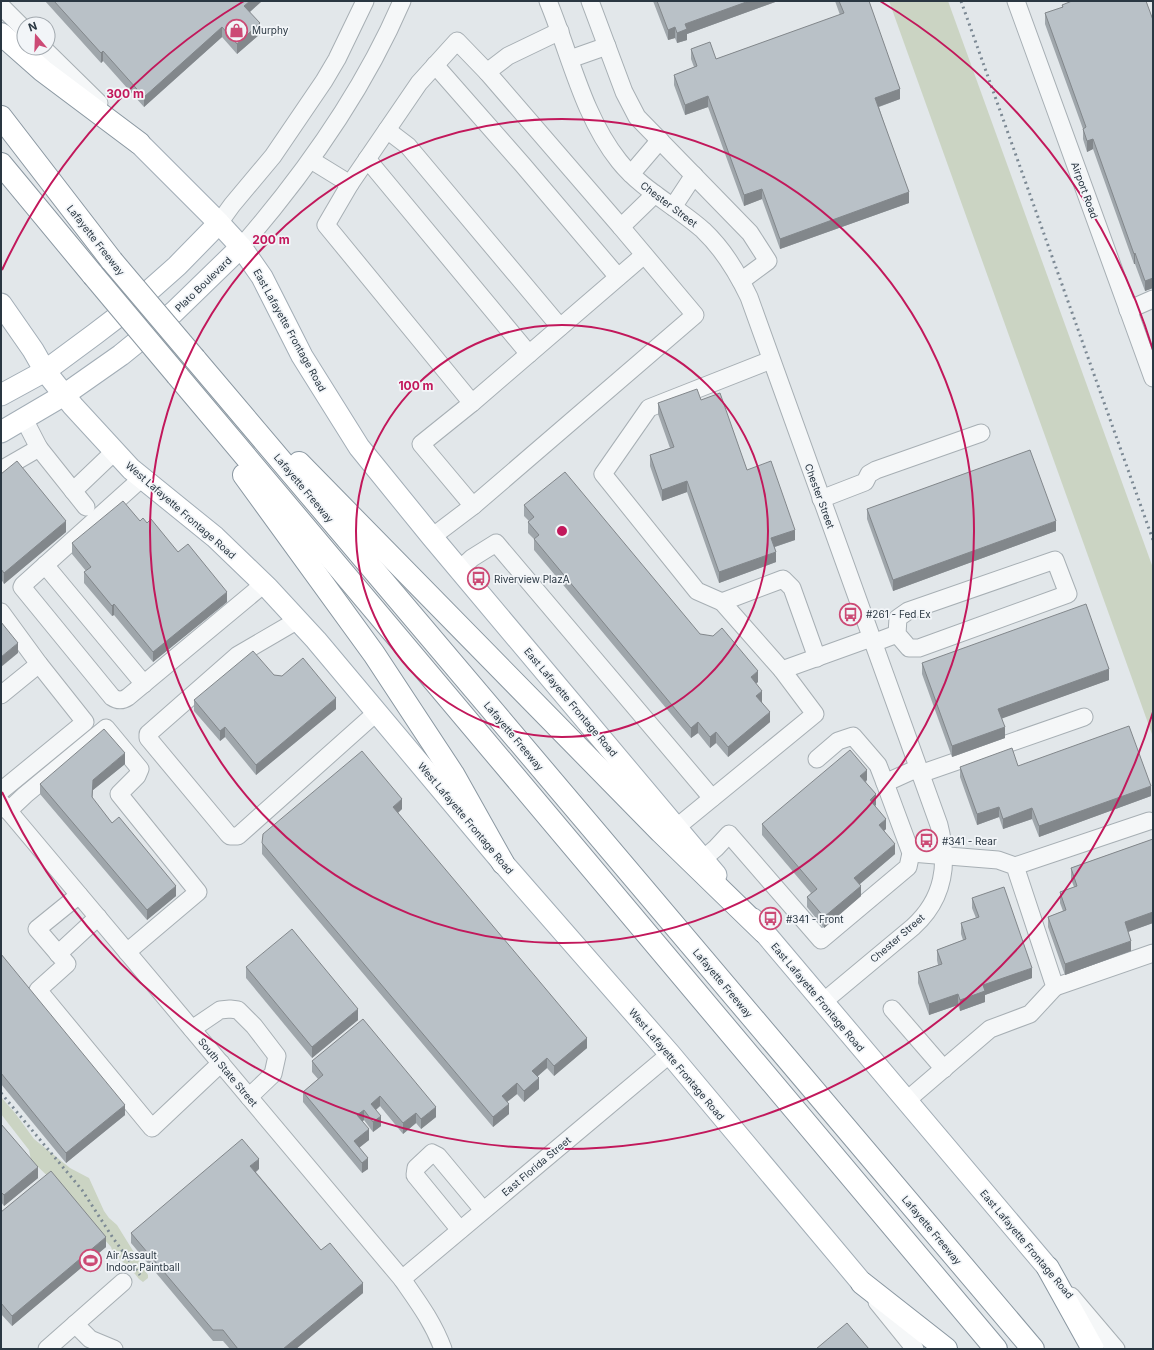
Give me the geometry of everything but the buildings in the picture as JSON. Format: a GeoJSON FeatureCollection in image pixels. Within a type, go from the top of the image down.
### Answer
{"type":"FeatureCollection","features":[{"type":"Feature","properties":{"kind":"highway"},"geometry":{"type":"LineString","coordinates":[[1,34],[43,71],[139,142]]}},
{"type":"Feature","properties":{"kind":"highway","name":"Lafayette Freeway"},"geometry":{"type":"LineString","coordinates":[[1,117],[112,261],[1032,1349]]}},
{"type":"Feature","properties":{"kind":"highway"},"geometry":{"type":"LineString","coordinates":[[1,164],[996,1349]]}},
{"type":"Feature","properties":{"kind":"highway"},"geometry":{"type":"LineString","coordinates":[[200,365],[671,832],[764,932]]}},
{"type":"Feature","properties":{"kind":"highway"},"geometry":{"type":"LineString","coordinates":[[182,381],[243,473],[378,661],[456,780],[503,863]]}},
{"type":"Feature","properties":{"kind":"highway"},"geometry":{"type":"LineString","coordinates":[[1048,1268],[1093,1349]]}},
{"type":"Feature","properties":{"kind":"highway"},"geometry":{"type":"LineString","coordinates":[[862,1283],[946,1349]]}},
{"type":"Feature","properties":{"kind":"main road","name":"East Lafayette Frontage Road"},"geometry":{"type":"LineString","coordinates":[[139,142],[241,247],[262,277],[302,356],[359,447],[671,832],[703,859],[1048,1268]]}},
{"type":"Feature","properties":{"kind":"main road"},"geometry":{"type":"LineString","coordinates":[[1,395],[45,371],[133,305],[177,266],[219,223]]}},
{"type":"Feature","properties":{"kind":"main road","name":"Plato Boulevard"},"geometry":{"type":"LineString","coordinates":[[1,432],[64,395],[120,355],[174,312],[241,247]]}},
{"type":"Feature","properties":{"kind":"main road","name":"West Lafayette Frontage Road"},"geometry":{"type":"LineString","coordinates":[[1,304],[33,350],[45,371],[64,395],[131,469],[215,537],[264,584],[316,640],[503,863],[670,1054],[862,1283]]}},
{"type":"Feature","properties":{"kind":"street"},"geometry":{"type":"LineString","coordinates":[[219,223],[273,156],[324,81],[337,59],[365,1]]}},
{"type":"Feature","properties":{"kind":"street","name":"Plato Boulevard"},"geometry":{"type":"LineString","coordinates":[[241,247],[268,216],[326,140],[360,84],[383,42],[402,1]]}},
{"type":"Feature","properties":{"kind":"street","name":"Chester Street"},"geometry":{"type":"LineString","coordinates":[[548,1],[588,109],[608,146],[631,174],[702,229],[714,241],[728,258],[749,297],[939,825],[944,856],[940,886],[934,899],[921,919],[823,1002]]}},
{"type":"Feature","properties":{"kind":"street"},"geometry":{"type":"LineString","coordinates":[[590,1],[624,92],[637,117],[750,233],[768,261],[741,281]]}},
{"type":"Feature","properties":{"kind":"street","name":"Airport Road"},"geometry":{"type":"LineString","coordinates":[[1016,1],[1153,378]]}},
{"type":"Feature","properties":{"kind":"street"},"geometry":{"type":"LineString","coordinates":[[1,6],[16,21]]}},
{"type":"Feature","properties":{"kind":"street"},"geometry":{"type":"LineString","coordinates":[[487,72],[508,56],[560,31]]}},
{"type":"Feature","properties":{"kind":"street"},"geometry":{"type":"LineString","coordinates":[[432,537],[473,506],[694,315],[621,227],[487,72],[457,42],[419,83],[350,184],[326,225],[472,403]]}},
{"type":"Feature","properties":{"kind":"street"},"geometry":{"type":"LineString","coordinates":[[570,59],[607,46]]}},
{"type":"Feature","properties":{"kind":"street","name":"East Lafayette Frontage Road"},"geometry":{"type":"LineString","coordinates":[[51,56],[139,142]]}},
{"type":"Feature","properties":{"kind":"street"},"geometry":{"type":"LineString","coordinates":[[435,65],[618,277]]}},
{"type":"Feature","properties":{"kind":"street"},"geometry":{"type":"LineString","coordinates":[[387,130],[408,146],[560,327]]}},
{"type":"Feature","properties":{"kind":"street"},"geometry":{"type":"LineString","coordinates":[[631,174],[660,140]]}},
{"type":"Feature","properties":{"kind":"street"},"geometry":{"type":"LineString","coordinates":[[367,159],[529,354]]}},
{"type":"Feature","properties":{"kind":"street"},"geometry":{"type":"LineString","coordinates":[[311,160],[350,184]]}},
{"type":"Feature","properties":{"kind":"street"},"geometry":{"type":"LineString","coordinates":[[673,207],[694,175]]}},
{"type":"Feature","properties":{"kind":"street"},"geometry":{"type":"LineString","coordinates":[[621,227],[655,194]]}},
{"type":"Feature","properties":{"kind":"street"},"geometry":{"type":"LineString","coordinates":[[473,506],[421,444],[472,403],[644,255]]}},
{"type":"Feature","properties":{"kind":"street"},"geometry":{"type":"LineString","coordinates":[[1128,310],[1153,299]]}},
{"type":"Feature","properties":{"kind":"street"},"geometry":{"type":"LineString","coordinates":[[671,832],[690,818],[712,798],[815,714],[782,670],[722,602],[697,591],[603,474],[649,408],[771,360]]}},
{"type":"Feature","properties":{"kind":"street"},"geometry":{"type":"LineString","coordinates":[[24,419],[39,448],[86,508]]}},
{"type":"Feature","properties":{"kind":"street"},"geometry":{"type":"LineString","coordinates":[[821,499],[865,482],[869,474],[876,470],[981,433]]}},
{"type":"Feature","properties":{"kind":"street"},"geometry":{"type":"LineString","coordinates":[[1,470],[39,448]]}},
{"type":"Feature","properties":{"kind":"street"},"geometry":{"type":"LineString","coordinates":[[73,490],[115,451]]}},
{"type":"Feature","properties":{"kind":"street"},"geometry":{"type":"LineString","coordinates":[[142,478],[22,587],[112,697],[118,700],[123,700],[264,584]]}},
{"type":"Feature","properties":{"kind":"street"},"geometry":{"type":"LineString","coordinates":[[460,570],[472,558],[496,543],[712,798]]}},
{"type":"Feature","properties":{"kind":"street"},"geometry":{"type":"LineString","coordinates":[[1056,560],[1068,594],[919,648],[909,648],[897,634],[898,618],[908,611],[1056,560]]}},
{"type":"Feature","properties":{"kind":"street"},"geometry":{"type":"LineString","coordinates":[[45,565],[144,684]]}},
{"type":"Feature","properties":{"kind":"street"},"geometry":{"type":"LineString","coordinates":[[722,602],[783,579],[792,588],[817,658]]}},
{"type":"Feature","properties":{"kind":"street"},"geometry":{"type":"LineString","coordinates":[[1,612],[39,664],[85,722],[1,791]]}},
{"type":"Feature","properties":{"kind":"street"},"geometry":{"type":"LineString","coordinates":[[298,620],[238,655],[148,734],[148,738],[228,834],[230,836],[238,836],[377,712]]}},
{"type":"Feature","properties":{"kind":"street"},"geometry":{"type":"LineString","coordinates":[[782,670],[872,640],[897,634]]}},
{"type":"Feature","properties":{"kind":"street"},"geometry":{"type":"LineString","coordinates":[[1,695],[39,664]]}},
{"type":"Feature","properties":{"kind":"street"},"geometry":{"type":"LineString","coordinates":[[885,783],[1084,717]]}},
{"type":"Feature","properties":{"kind":"street"},"geometry":{"type":"LineString","coordinates":[[5,806],[25,795],[106,728],[140,769],[138,776],[119,794],[198,892],[127,952]]}},
{"type":"Feature","properties":{"kind":"street"},"geometry":{"type":"LineString","coordinates":[[703,859],[729,834],[821,940],[908,867],[911,853],[878,765],[853,736],[838,742],[817,759]]}},
{"type":"Feature","properties":{"kind":"street","name":"South State Street"},"geometry":{"type":"LineString","coordinates":[[5,806],[402,1279],[428,1316],[437,1332],[443,1349]]}},
{"type":"Feature","properties":{"kind":"street"},"geometry":{"type":"LineString","coordinates":[[911,853],[998,860],[1015,866],[1149,821]]}},
{"type":"Feature","properties":{"kind":"street"},"geometry":{"type":"LineString","coordinates":[[1015,866],[1055,987]]}},
{"type":"Feature","properties":{"kind":"street"},"geometry":{"type":"LineString","coordinates":[[79,895],[38,929],[68,964],[38,990],[152,1128],[221,1063]]}},
{"type":"Feature","properties":{"kind":"street"},"geometry":{"type":"LineString","coordinates":[[58,954],[98,917]]}},
{"type":"Feature","properties":{"kind":"street"},"geometry":{"type":"LineString","coordinates":[[906,1101],[990,1029],[1030,1014],[1055,987],[1153,953]]}},
{"type":"Feature","properties":{"kind":"street"},"geometry":{"type":"LineString","coordinates":[[192,1029],[220,1010],[230,1008],[238,1010],[254,1026],[277,1056],[273,1074],[249,1097]]}},
{"type":"Feature","properties":{"kind":"street"},"geometry":{"type":"LineString","coordinates":[[892,1009],[944,1069]]}},
{"type":"Feature","properties":{"kind":"street","name":"East Florida Street"},"geometry":{"type":"LineString","coordinates":[[402,1279],[670,1054]]}},
{"type":"Feature","properties":{"kind":"street"},"geometry":{"type":"LineString","coordinates":[[460,1230],[415,1175],[416,1168],[432,1153],[438,1156],[483,1210]]}},
{"type":"Feature","properties":{"kind":"street","name":"East Lafayette Frontage Road"},"geometry":{"type":"LineString","coordinates":[[1048,1268],[1116,1349]]}},
{"type":"Feature","properties":{"kind":"street"},"geometry":{"type":"LineString","coordinates":[[47,1349],[123,1282]]}},
{"type":"Feature","properties":{"kind":"street","name":"West Lafayette Frontage Road"},"geometry":{"type":"LineString","coordinates":[[862,1283],[915,1349]]}},
{"type":"Feature","properties":{"kind":"street"},"geometry":{"type":"LineString","coordinates":[[75,1324],[90,1339],[114,1349]]}},
{"type":"Feature","properties":{"kind":"green space"},"geometry":{"type":"Polygon","coordinates":[[[889,1],[948,1],[1153,568],[1153,737],[889,1]]]}},
{"type":"Feature","properties":{"kind":"green space"},"geometry":{"type":"Polygon","coordinates":[[[1,1097],[34,1139],[70,1168],[89,1178],[104,1211],[117,1225],[148,1275],[148,1278],[143,1282],[113,1252],[111,1247],[65,1193],[31,1160],[29,1150],[1,1114],[1,1097]]]}},
{"type":"Feature","properties":{"kind":"railway"},"geometry":{"type":"LineString","coordinates":[[961,1],[1153,540]]}},
{"type":"Feature","properties":{"kind":"railway"},"geometry":{"type":"LineString","coordinates":[[1,1093],[82,1190],[113,1238],[140,1275]]}},
{"type":"Feature","properties":{"kind":"place","name":"Murphy"},"geometry":{"type":"Point","coordinates":[236,30]}},
{"type":"Feature","properties":{"kind":"place","name":"Riverview PlazA"},"geometry":{"type":"Point","coordinates":[478,579]}},
{"type":"Feature","properties":{"kind":"place","name":"#261 - Fed Ex"},"geometry":{"type":"Point","coordinates":[850,614]}},
{"type":"Feature","properties":{"kind":"place","name":"#341 - Rear"},"geometry":{"type":"Point","coordinates":[927,841]}},
{"type":"Feature","properties":{"kind":"place","name":"#341 - Front"},"geometry":{"type":"Point","coordinates":[770,919]}},
{"type":"Feature","properties":{"kind":"place","name":"Air Assault Indoor Paintball"},"geometry":{"type":"Point","coordinates":[90,1261]}}]}
